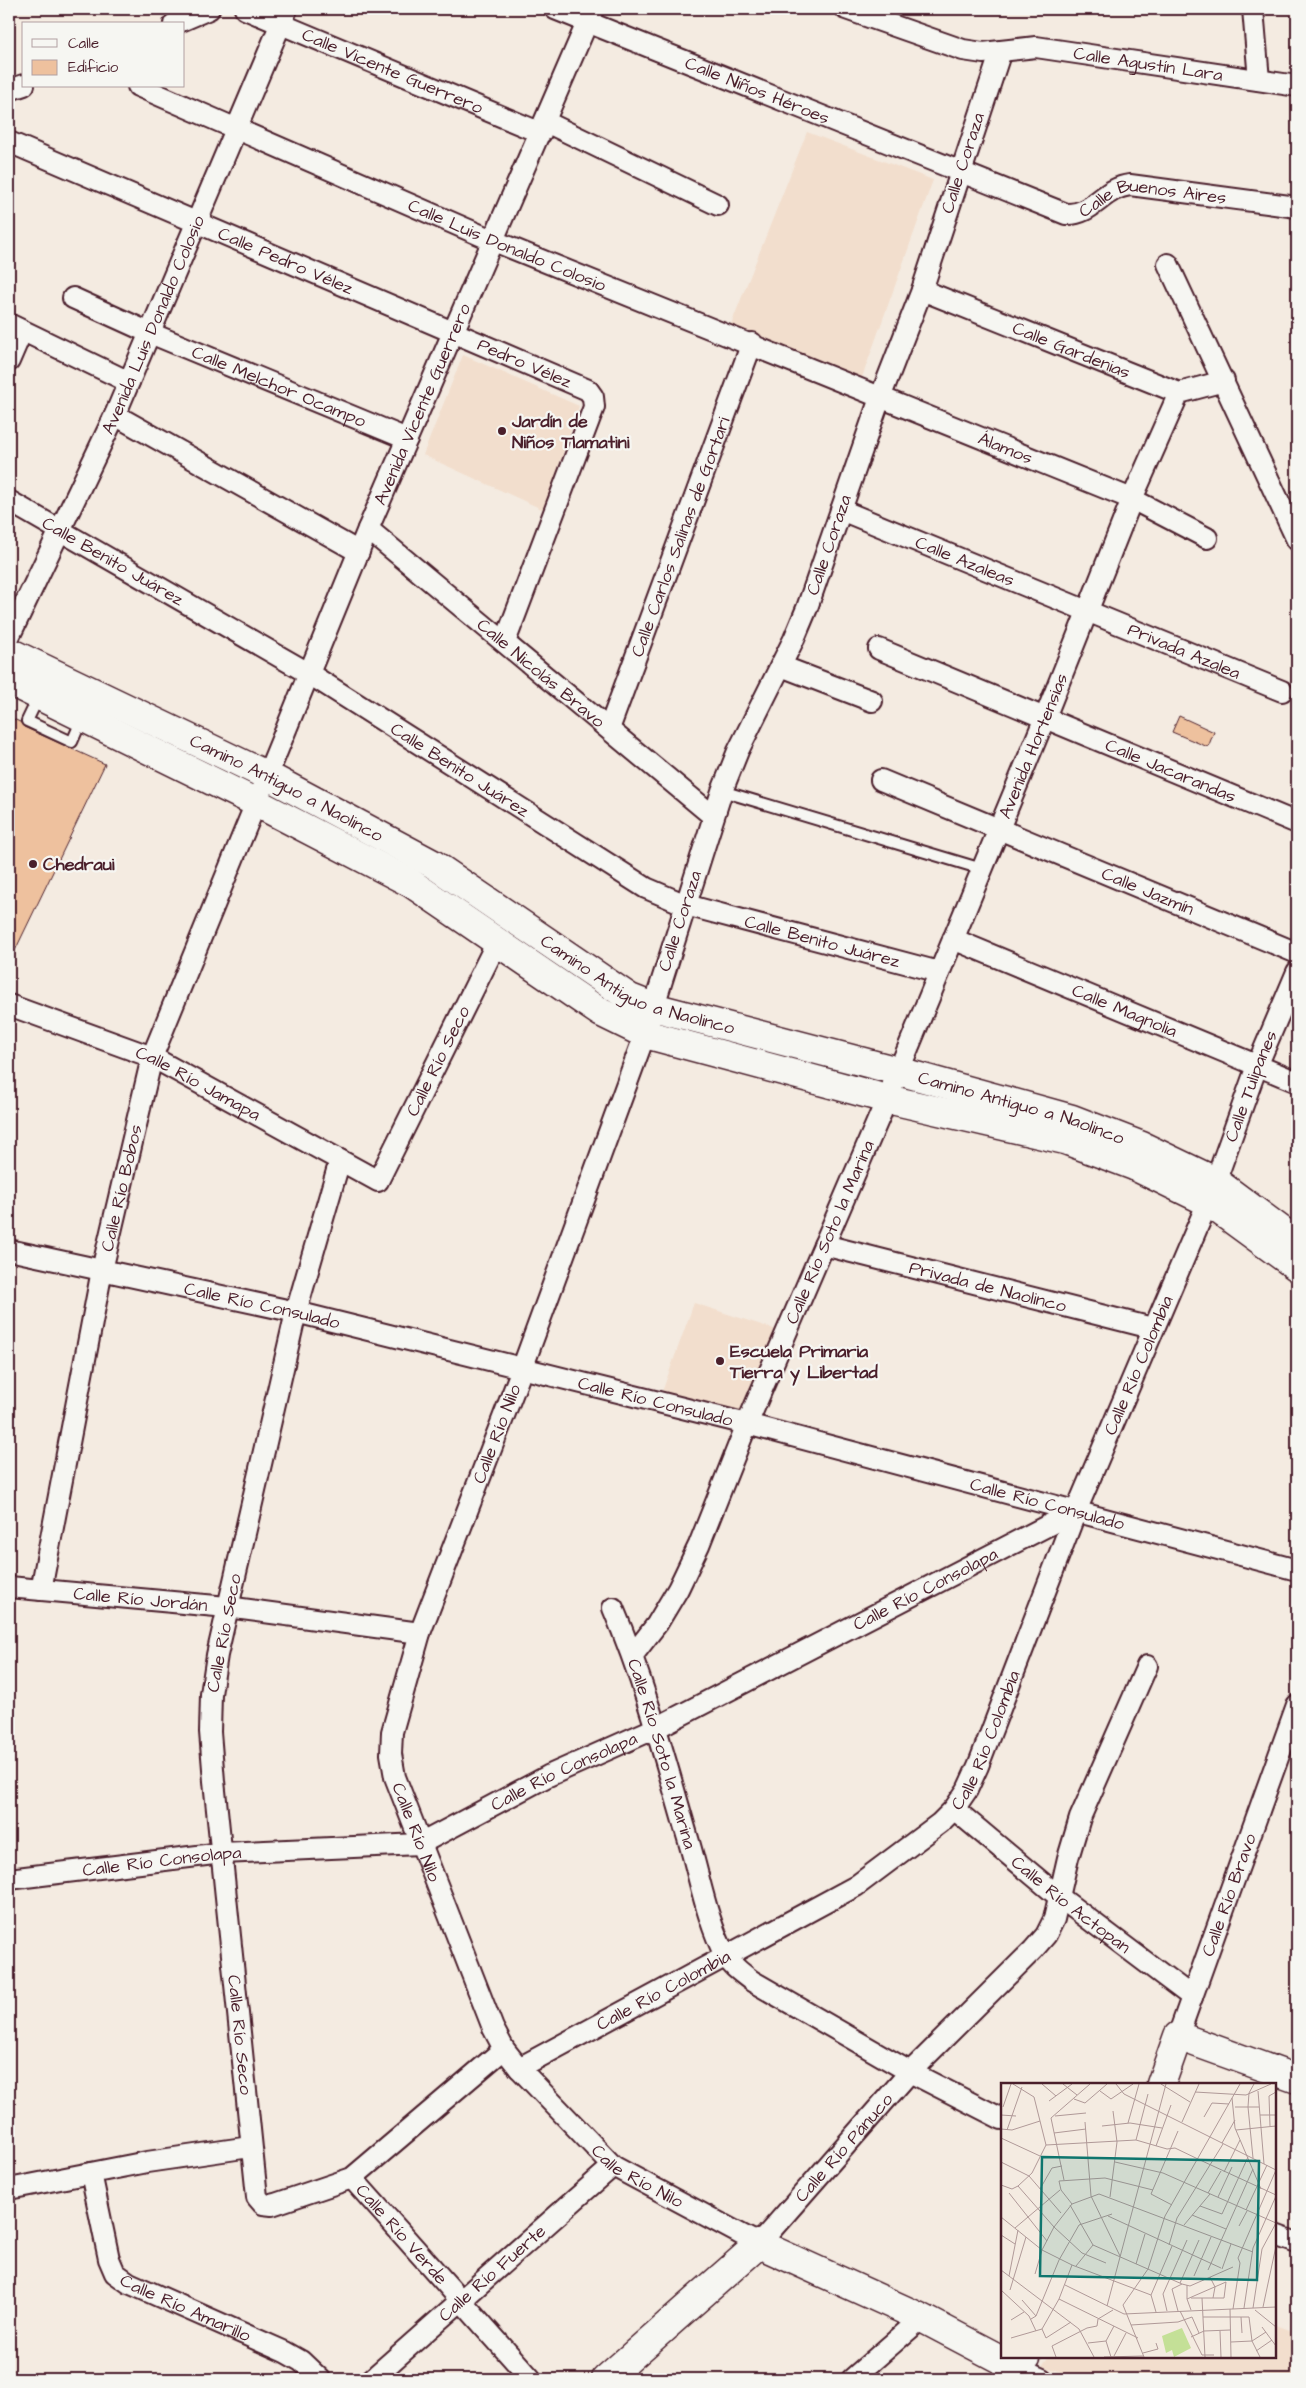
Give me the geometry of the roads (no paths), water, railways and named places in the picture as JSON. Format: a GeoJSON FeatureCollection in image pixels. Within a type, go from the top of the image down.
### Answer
{"type":"FeatureCollection","features":[{"type":"Feature","properties":{"kind":"main road","name":"Camino Antiguo a Naolinco"},"geometry":{"type":"LineString","coordinates":[[9,652],[45,684],[89,706],[255,802],[411,883],[600,1012],[645,1034],[887,1099],[1065,1140],[1211,1192],[1297,1267]]}},
{"type":"Feature","properties":{"kind":"main road","name":"Camino Antiguo a Naolinco"},"geometry":{"type":"LineString","coordinates":[[9,681],[45,684]]}},
{"type":"Feature","properties":{"kind":"main road","name":"Camino Antiguo a Naolinco"},"geometry":{"type":"LineString","coordinates":[[89,706],[266,776],[432,864],[630,998],[653,1006],[1072,1119],[1142,1146],[1211,1192],[1297,1242]]}},
{"type":"Feature","properties":{"kind":"main road"},"geometry":{"type":"LineString","coordinates":[[1178,2036],[1297,2079]]}},
{"type":"Feature","properties":{"kind":"main road","name":"Calle Río Bravo"},"geometry":{"type":"LineString","coordinates":[[1161,2083],[1178,2036]]}},
{"type":"Feature","properties":{"kind":"main road","name":"Calle Río Nilo"},"geometry":{"type":"LineString","coordinates":[[760,2244],[922,2318],[1017,2368]]}},
{"type":"Feature","properties":{"kind":"main road","name":"Calle Río Pánuco"},"geometry":{"type":"LineString","coordinates":[[606,2379],[760,2244]]}},
{"type":"Feature","properties":{"kind":"street"},"geometry":{"type":"LineString","coordinates":[[179,22],[208,9]]}},
{"type":"Feature","properties":{"kind":"street","name":"Calle Vicente Guerrero"},"geometry":{"type":"LineString","coordinates":[[245,9],[283,17],[543,127],[718,204]]}},
{"type":"Feature","properties":{"kind":"street","name":"Calle Niños Héroes"},"geometry":{"type":"LineString","coordinates":[[555,9],[590,16],[960,173]]}},
{"type":"Feature","properties":{"kind":"street"},"geometry":{"type":"LineString","coordinates":[[1253,9],[1259,80]]}},
{"type":"Feature","properties":{"kind":"street","name":"Calle Agustín Lara"},"geometry":{"type":"LineString","coordinates":[[854,10],[963,50],[982,53],[1036,47],[1297,86]]}},
{"type":"Feature","properties":{"kind":"street","name":"Avenida Vicente Guerrero"},"geometry":{"type":"LineString","coordinates":[[255,802],[368,528],[590,16]]}},
{"type":"Feature","properties":{"kind":"street","name":"Avenida Luis Donaldo Colosio"},"geometry":{"type":"LineString","coordinates":[[9,637],[115,415],[283,17]]}},
{"type":"Feature","properties":{"kind":"street","name":"Calle Coraza"},"geometry":{"type":"LineString","coordinates":[[645,1034],[722,791],[738,751],[781,666],[807,608],[880,398],[922,290],[1001,51]]}},
{"type":"Feature","properties":{"kind":"street"},"geometry":{"type":"LineString","coordinates":[[9,90],[22,86]]}},
{"type":"Feature","properties":{"kind":"street","name":"Calle Luis Donaldo Colosio"},"geometry":{"type":"LineString","coordinates":[[142,88],[494,241],[752,344],[880,398]]}},
{"type":"Feature","properties":{"kind":"street","name":"Calle Pedro Vélez"},"geometry":{"type":"LineString","coordinates":[[9,142],[454,333]]}},
{"type":"Feature","properties":{"kind":"street","name":"Calle Buenos Aires"},"geometry":{"type":"LineString","coordinates":[[960,173],[1066,214],[1076,215],[1118,186],[1130,185],[1297,207]]}},
{"type":"Feature","properties":{"kind":"street"},"geometry":{"type":"LineString","coordinates":[[1168,264],[1224,381],[1291,511],[1297,540]]}},
{"type":"Feature","properties":{"kind":"street","name":"Calle Gardenias"},"geometry":{"type":"LineString","coordinates":[[922,290],[1179,393]]}},
{"type":"Feature","properties":{"kind":"street","name":"Calle Melchor Ocampo"},"geometry":{"type":"LineString","coordinates":[[73,298],[150,333],[407,439]]}},
{"type":"Feature","properties":{"kind":"street"},"geometry":{"type":"LineString","coordinates":[[9,361],[15,328],[129,382]]}},
{"type":"Feature","properties":{"kind":"street","name":"Pedro Vélez"},"geometry":{"type":"LineString","coordinates":[[454,333],[588,390],[593,398],[594,407],[505,642]]}},
{"type":"Feature","properties":{"kind":"street","name":"Calle Carlos Salinas de Gortari"},"geometry":{"type":"LineString","coordinates":[[609,729],[752,344]]}},
{"type":"Feature","properties":{"kind":"street"},"geometry":{"type":"LineString","coordinates":[[1179,393],[1224,381]]}},
{"type":"Feature","properties":{"kind":"street","name":"Avenida Hortensias"},"geometry":{"type":"LineString","coordinates":[[887,1099],[1044,720],[1132,499],[1179,393]]}},
{"type":"Feature","properties":{"kind":"street","name":"Álamos"},"geometry":{"type":"LineString","coordinates":[[880,398],[1132,499],[1207,538]]}},
{"type":"Feature","properties":{"kind":"street"},"geometry":{"type":"LineString","coordinates":[[115,415],[359,552]]}},
{"type":"Feature","properties":{"kind":"street","name":"Calle Benito Juárez"},"geometry":{"type":"LineString","coordinates":[[9,500],[308,673],[646,888],[686,905],[939,972]]}},
{"type":"Feature","properties":{"kind":"street","name":"Calle Azaleas"},"geometry":{"type":"LineString","coordinates":[[841,510],[1087,611]]}},
{"type":"Feature","properties":{"kind":"street","name":"Calle Nicolás Bravo"},"geometry":{"type":"LineString","coordinates":[[368,528],[714,816]]}},
{"type":"Feature","properties":{"kind":"street","name":"Privada Azalea"},"geometry":{"type":"LineString","coordinates":[[1087,611],[1282,691]]}},
{"type":"Feature","properties":{"kind":"street","name":"Calle Jacarandas"},"geometry":{"type":"LineString","coordinates":[[879,649],[1044,720],[1297,823]]}},
{"type":"Feature","properties":{"kind":"street"},"geometry":{"type":"LineString","coordinates":[[781,666],[872,701]]}},
{"type":"Feature","properties":{"kind":"street","name":"Calle Jazmín"},"geometry":{"type":"LineString","coordinates":[[881,780],[1297,953]]}},
{"type":"Feature","properties":{"kind":"street","name":"Calle Río Bobos"},"geometry":{"type":"LineString","coordinates":[[41,1590],[102,1270],[152,1057],[255,802]]}},
{"type":"Feature","properties":{"kind":"street","name":"Calle Magnolia"},"geometry":{"type":"LineString","coordinates":[[953,939],[1297,1082]]}},
{"type":"Feature","properties":{"kind":"street","name":"Calle Río Seco"},"geometry":{"type":"LineString","coordinates":[[378,1181],[497,942]]}},
{"type":"Feature","properties":{"kind":"street","name":"Calle Tulipanes"},"geometry":{"type":"LineString","coordinates":[[1211,1192],[1258,1066],[1297,972]]}},
{"type":"Feature","properties":{"kind":"street","name":"Calle Río Jamapa"},"geometry":{"type":"LineString","coordinates":[[9,1005],[152,1057],[378,1181]]}},
{"type":"Feature","properties":{"kind":"street","name":"Calle Río Nilo"},"geometry":{"type":"LineString","coordinates":[[645,1034],[522,1369],[420,1633],[397,1711],[392,1732],[391,1754],[395,1777],[420,1844],[504,2049],[519,2068],[613,2166],[760,2244]]}},
{"type":"Feature","properties":{"kind":"street","name":"Calle Río Soto la Marina"},"geometry":{"type":"LineString","coordinates":[[887,1099],[747,1424],[699,1545],[678,1589],[658,1624],[633,1654],[712,1923],[726,1957],[737,1970],[752,1981],[910,2072],[1001,2119]]}},
{"type":"Feature","properties":{"kind":"street","name":"Calle Río Seco"},"geometry":{"type":"LineString","coordinates":[[340,1160],[296,1312],[227,1607],[211,1694],[210,1732],[250,2147],[257,2197],[263,2204],[272,2205],[352,2178]]}},
{"type":"Feature","properties":{"kind":"street","name":"Calle Río Colombia"},"geometry":{"type":"LineString","coordinates":[[519,2068],[856,1886],[922,1838],[954,1808],[967,1790],[978,1766],[1076,1511],[1211,1192]]}},
{"type":"Feature","properties":{"kind":"street","name":"Privada de Naolinco"},"geometry":{"type":"LineString","coordinates":[[824,1245],[1152,1328]]}},
{"type":"Feature","properties":{"kind":"street","name":"Calle Río Consulado"},"geometry":{"type":"LineString","coordinates":[[9,1250],[296,1312],[747,1424],[1297,1570]]}},
{"type":"Feature","properties":{"kind":"street","name":"Calle Río Consolapa"},"geometry":{"type":"LineString","coordinates":[[9,1879],[222,1853],[420,1844],[548,1776],[656,1728],[1076,1511]]}},
{"type":"Feature","properties":{"kind":"street","name":"Calle Río Jordán"},"geometry":{"type":"LineString","coordinates":[[9,1587],[227,1607],[420,1633]]}},
{"type":"Feature","properties":{"kind":"street"},"geometry":{"type":"LineString","coordinates":[[612,1608],[633,1654]]}},
{"type":"Feature","properties":{"kind":"street","name":"Calle Río Pánuco"},"geometry":{"type":"LineString","coordinates":[[760,2244],[910,2072],[1046,1935],[1054,1919],[1058,1896],[1080,1818],[1146,1666]]}},
{"type":"Feature","properties":{"kind":"street","name":"Calle Río Bravo"},"geometry":{"type":"LineString","coordinates":[[1178,2036],[1297,1705]]}},
{"type":"Feature","properties":{"kind":"street","name":"Calle Río Actopan"},"geometry":{"type":"LineString","coordinates":[[954,1808],[1058,1896],[1192,1997]]}},
{"type":"Feature","properties":{"kind":"street"},"geometry":{"type":"LineString","coordinates":[[352,2178],[504,2049]]}},
{"type":"Feature","properties":{"kind":"street"},"geometry":{"type":"LineString","coordinates":[[9,2189],[91,2173],[250,2147]]}},
{"type":"Feature","properties":{"kind":"street","name":"Calle Río Fuerte"},"geometry":{"type":"LineString","coordinates":[[372,2379],[613,2166]]}},
{"type":"Feature","properties":{"kind":"street","name":"Calle Río Amarillo"},"geometry":{"type":"LineString","coordinates":[[91,2173],[109,2259],[115,2273],[129,2283],[285,2352],[301,2361],[320,2379]]}},
{"type":"Feature","properties":{"kind":"street","name":"Calle Río Verde"},"geometry":{"type":"LineString","coordinates":[[352,2178],[531,2379]]}},
{"type":"Feature","properties":{"kind":"street"},"geometry":{"type":"LineString","coordinates":[[1276,2235],[1297,2243]]}},
{"type":"Feature","properties":{"kind":"street"},"geometry":{"type":"LineString","coordinates":[[852,2379],[922,2318]]}},
{"type":"Feature","properties":{"kind":"street"},"geometry":{"type":"LineString","coordinates":[[1017,2368],[1042,2379]]}},
{"type":"Feature","properties":{"kind":"lane"},"geometry":{"type":"LineString","coordinates":[[722,791],[982,870]]}},
{"type":"Feature","properties":{"kind":"place","name":"Jardín de Niños Tlamatini"},"geometry":{"type":"Point","coordinates":[502,431]}},
{"type":"Feature","properties":{"kind":"place","name":"Chedraui"},"geometry":{"type":"Point","coordinates":[33,864]}},
{"type":"Feature","properties":{"kind":"place","name":"Escuela Primaria Tierra y Libertad"},"geometry":{"type":"Point","coordinates":[720,1361]}}]}
